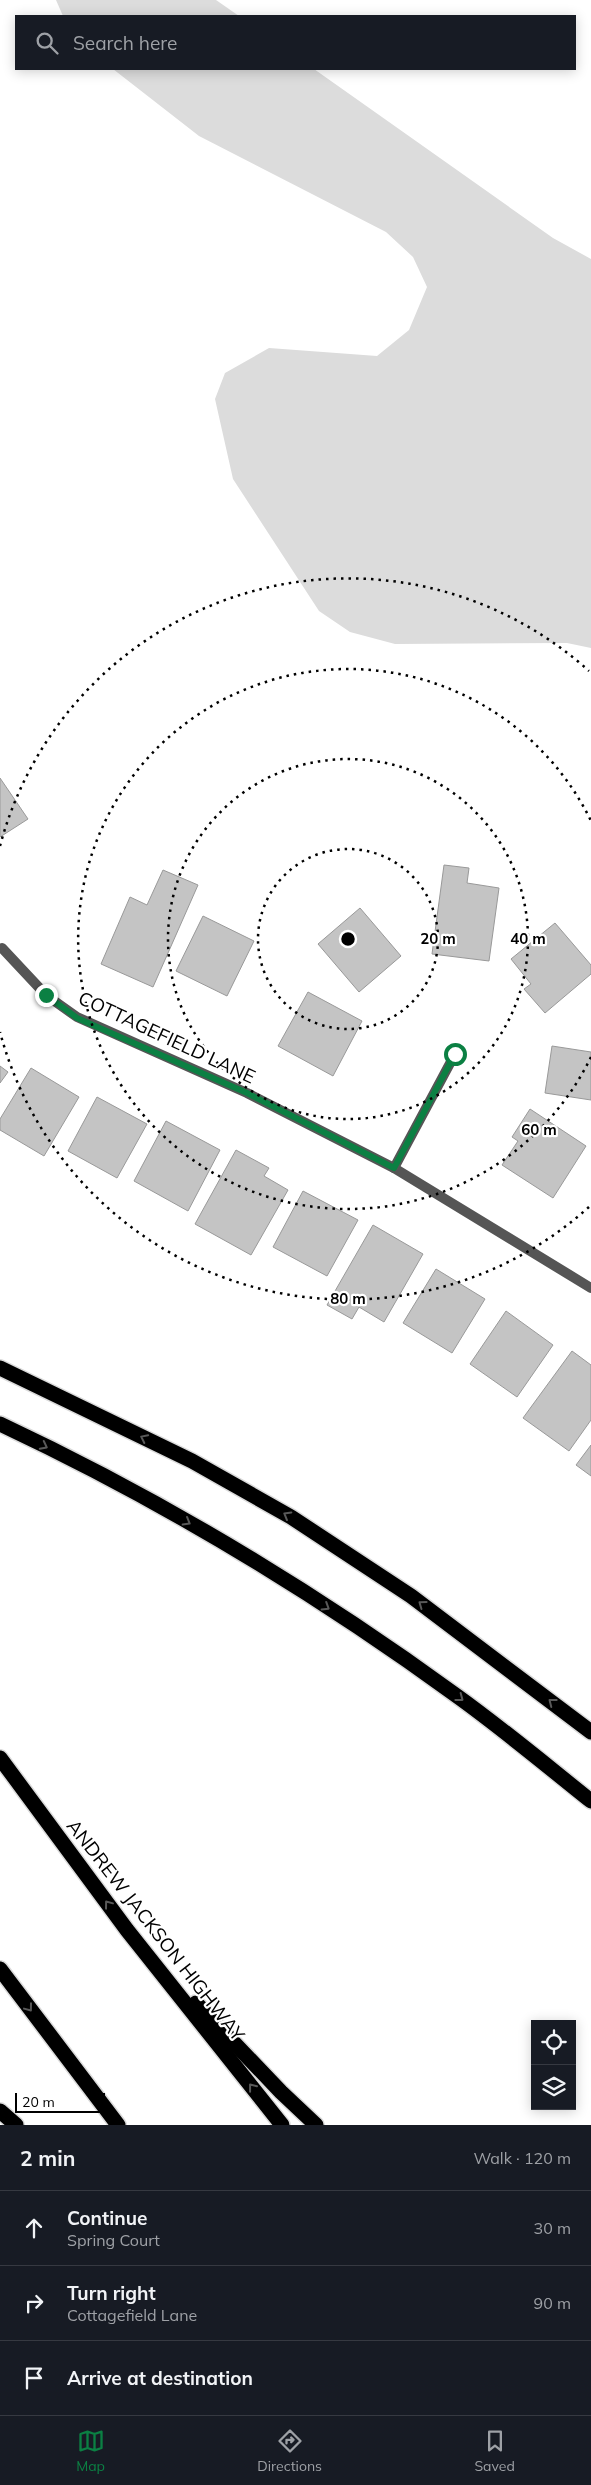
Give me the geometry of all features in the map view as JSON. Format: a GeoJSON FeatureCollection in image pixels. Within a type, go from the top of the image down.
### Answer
{"type":"FeatureCollection","features":[{"type":"Feature","properties":{"kind":"highway"},"geometry":{"type":"LineString","coordinates":[[0,1368],[192,1461],[291,1517],[411,1596],[591,1732]]}},
{"type":"Feature","properties":{"kind":"highway"},"geometry":{"type":"LineString","coordinates":[[0,1424],[156,1504],[225,1544],[368,1634],[458,1696],[591,1801]]}},
{"type":"Feature","properties":{"kind":"highway","name":"ANDREW JACKSON HIGHWAY"},"geometry":{"type":"LineString","coordinates":[[0,1758],[127,1930],[282,2125]]}},
{"type":"Feature","properties":{"kind":"highway"},"geometry":{"type":"LineString","coordinates":[[127,1930],[281,2092],[316,2125]]}},
{"type":"Feature","properties":{"kind":"highway"},"geometry":{"type":"LineString","coordinates":[[0,1969],[118,2125]]}},
{"type":"Feature","properties":{"kind":"highway"},"geometry":{"type":"LineString","coordinates":[[0,2111],[16,2125]]}},
{"type":"Feature","properties":{"kind":"street","name":"COTTAGEFIELD LANE"},"geometry":{"type":"LineString","coordinates":[[2,948],[46,995],[77,1018],[247,1093],[394,1168],[591,1288]]}},
{"type":"Feature","properties":{"kind":"street"},"geometry":{"type":"LineString","coordinates":[[394,1168],[455,1054]]}},
{"type":"Feature","properties":{"kind":"shaded area"},"geometry":{"type":"Polygon","coordinates":[[[56,0],[216,0],[238,15],[63,15],[56,0]]]}},
{"type":"Feature","properties":{"kind":"shaded area"},"geometry":{"type":"Polygon","coordinates":[[[114,70],[315,70],[553,238],[591,259],[591,648],[567,643],[395,644],[350,632],[319,611],[233,479],[215,399],[225,373],[269,348],[377,356],[409,330],[427,287],[413,257],[386,232],[199,136],[114,70]]]}},
{"type":"Feature","properties":{"kind":"building"},"geometry":{"type":"Polygon","coordinates":[[[0,778],[28,819],[0,837],[0,778]]]}},
{"type":"Feature","properties":{"kind":"building"},"geometry":{"type":"Polygon","coordinates":[[[444,865],[469,868],[467,883],[499,888],[489,961],[432,954],[444,865]]]}},
{"type":"Feature","properties":{"kind":"building"},"geometry":{"type":"Polygon","coordinates":[[[163,870],[198,885],[153,987],[101,964],[130,897],[147,905],[163,870]]]}},
{"type":"Feature","properties":{"kind":"building"},"geometry":{"type":"Polygon","coordinates":[[[360,908],[401,956],[359,992],[318,944],[360,908]]]}},
{"type":"Feature","properties":{"kind":"building"},"geometry":{"type":"Polygon","coordinates":[[[203,916],[254,941],[227,996],[176,971],[203,916]]]}},
{"type":"Feature","properties":{"kind":"building"},"geometry":{"type":"Polygon","coordinates":[[[555,923],[591,965],[591,974],[545,1013],[524,989],[531,984],[511,959],[555,923]]]}},
{"type":"Feature","properties":{"kind":"building"},"geometry":{"type":"Polygon","coordinates":[[[308,992],[362,1021],[333,1076],[278,1046],[308,992]]]}},
{"type":"Feature","properties":{"kind":"building"},"geometry":{"type":"Polygon","coordinates":[[[552,1046],[591,1052],[591,1100],[545,1093],[552,1046]]]}},
{"type":"Feature","properties":{"kind":"building"},"geometry":{"type":"Polygon","coordinates":[[[0,1066],[8,1072],[0,1083],[0,1066]]]}},
{"type":"Feature","properties":{"kind":"building"},"geometry":{"type":"Polygon","coordinates":[[[31,1068],[79,1097],[44,1156],[0,1130],[0,1119],[31,1068]]]}},
{"type":"Feature","properties":{"kind":"building"},"geometry":{"type":"Polygon","coordinates":[[[97,1097],[147,1124],[117,1178],[68,1151],[97,1097]]]}},
{"type":"Feature","properties":{"kind":"building"},"geometry":{"type":"Polygon","coordinates":[[[530,1109],[586,1146],[553,1198],[502,1165],[518,1141],[512,1137],[530,1109]]]}},
{"type":"Feature","properties":{"kind":"building"},"geometry":{"type":"Polygon","coordinates":[[[166,1121],[220,1150],[188,1211],[134,1181],[166,1121]]]}},
{"type":"Feature","properties":{"kind":"building"},"geometry":{"type":"Polygon","coordinates":[[[236,1150],[269,1168],[264,1176],[288,1190],[251,1255],[195,1224],[236,1150]]]}},
{"type":"Feature","properties":{"kind":"building"},"geometry":{"type":"Polygon","coordinates":[[[303,1191],[358,1220],[327,1276],[273,1247],[303,1191]]]}},
{"type":"Feature","properties":{"kind":"building"},"geometry":{"type":"Polygon","coordinates":[[[373,1225],[423,1254],[384,1322],[359,1307],[352,1319],[327,1305],[373,1225]]]}},
{"type":"Feature","properties":{"kind":"building"},"geometry":{"type":"Polygon","coordinates":[[[436,1269],[485,1299],[452,1353],[403,1323],[436,1269]]]}},
{"type":"Feature","properties":{"kind":"building"},"geometry":{"type":"Polygon","coordinates":[[[506,1311],[553,1345],[517,1397],[470,1364],[506,1311]]]}},
{"type":"Feature","properties":{"kind":"building"},"geometry":{"type":"Polygon","coordinates":[[[572,1351],[591,1365],[591,1420],[569,1451],[523,1418],[572,1351]]]}},
{"type":"Feature","properties":{"kind":"building"},"geometry":{"type":"Polygon","coordinates":[[[591,1445],[591,1476],[576,1465],[591,1445]]]}},
{"type":"Feature","properties":{"kind":"route"},"geometry":{"type":"LineString","coordinates":[[46,995],[77,1018],[247,1093],[394,1168],[455,1054]]}}]}
